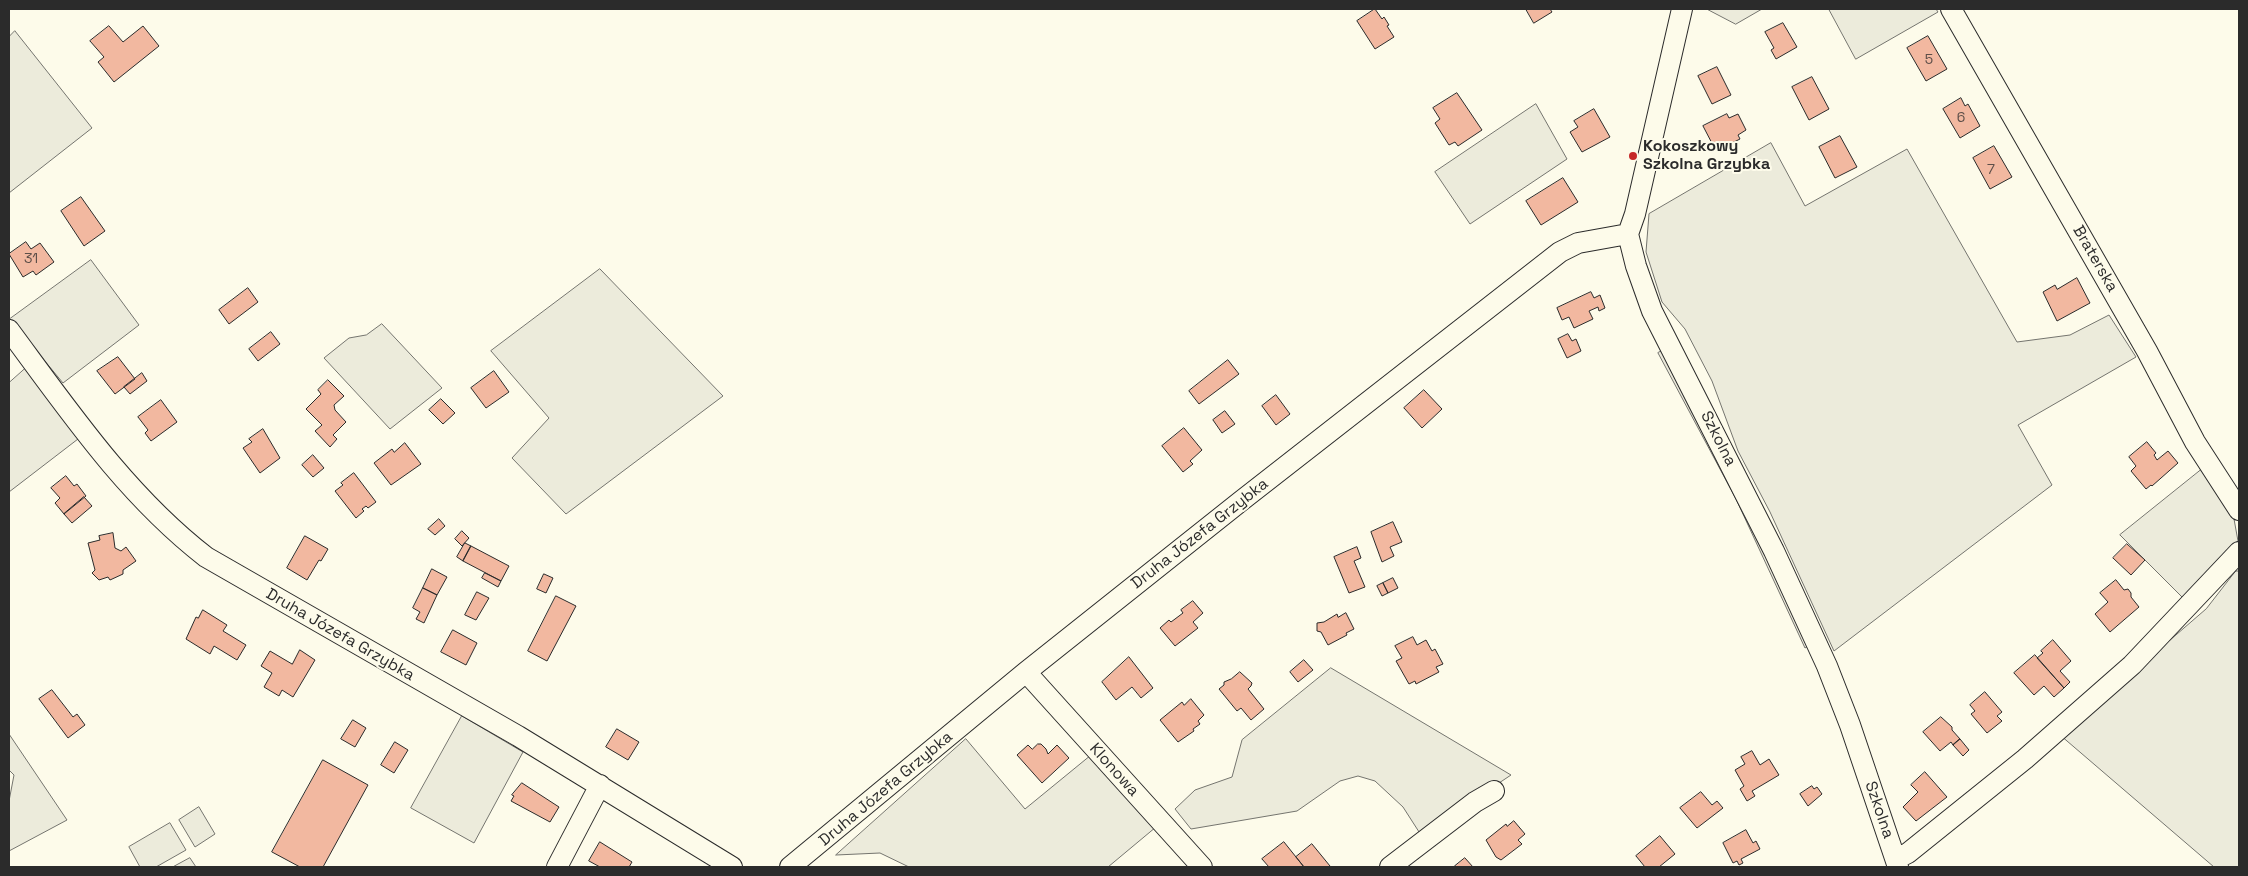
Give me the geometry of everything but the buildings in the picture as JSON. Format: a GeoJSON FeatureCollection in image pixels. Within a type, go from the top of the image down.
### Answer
{"type":"FeatureCollection","features":[{"type":"Feature","properties":{"kind":"street"},"geometry":{"type":"LineString","coordinates":[[1628,234],[1635,214],[1682,9]]}},
{"type":"Feature","properties":{"kind":"street","name":"Braterska"},"geometry":{"type":"LineString","coordinates":[[1951,9],[2147,350],[2195,442],[2239,510]]}},
{"type":"Feature","properties":{"kind":"street","name":"Druha Józefa Grzybka"},"geometry":{"type":"LineString","coordinates":[[790,867],[1026,672],[1560,252],[1578,243],[1628,234]]}},
{"type":"Feature","properties":{"kind":"street","name":"Szkolna"},"geometry":{"type":"LineString","coordinates":[[1628,234],[1636,266],[1652,311],[1774,552],[1826,666],[1850,725],[1897,863],[2024,759],[2132,665],[2239,552]]}},
{"type":"Feature","properties":{"kind":"street","name":"Druha Józefa Grzybka"},"geometry":{"type":"LineString","coordinates":[[9,330],[56,396],[110,463],[178,536],[206,557],[518,736],[732,867]]}},
{"type":"Feature","properties":{"kind":"street","name":"Klonowa"},"geometry":{"type":"LineString","coordinates":[[1026,672],[1202,867]]}},
{"type":"Feature","properties":{"kind":"street"},"geometry":{"type":"LineString","coordinates":[[557,867],[600,785]]}},
{"type":"Feature","properties":{"kind":"street"},"geometry":{"type":"LineString","coordinates":[[1390,867],[1475,802],[1494,791]]}},
{"type":"Feature","properties":{"kind":"shaded area"},"geometry":{"type":"Polygon","coordinates":[[[1707,9],[1762,9],[1736,24],[1707,9]]]}},
{"type":"Feature","properties":{"kind":"shaded area"},"geometry":{"type":"Polygon","coordinates":[[[1829,9],[1936,9],[1938,12],[1856,59],[1829,9]]]}},
{"type":"Feature","properties":{"kind":"shaded area"},"geometry":{"type":"Polygon","coordinates":[[[15,31],[92,128],[9,193],[9,37],[15,31]]]}},
{"type":"Feature","properties":{"kind":"shaded area"},"geometry":{"type":"Polygon","coordinates":[[[1536,104],[1567,159],[1470,224],[1435,172],[1536,104]]]}},
{"type":"Feature","properties":{"kind":"shaded area"},"geometry":{"type":"Polygon","coordinates":[[[1771,143],[1805,206],[1907,149],[2017,342],[2070,335],[2109,315],[2136,357],[2018,425],[2052,485],[1834,651],[1770,512],[1738,451],[1712,381],[1685,329],[1662,302],[1646,252],[1649,214],[1771,143]]]}},
{"type":"Feature","properties":{"kind":"shaded area"},"geometry":{"type":"Polygon","coordinates":[[[91,260],[139,325],[63,383],[10,319],[91,260]]]}},
{"type":"Feature","properties":{"kind":"shaded area"},"geometry":{"type":"Polygon","coordinates":[[[600,269],[723,396],[566,514],[512,458],[549,418],[491,351],[600,269]]]}},
{"type":"Feature","properties":{"kind":"shaded area"},"geometry":{"type":"Polygon","coordinates":[[[382,324],[442,388],[390,429],[324,358],[349,338],[366,335],[382,324]]]}},
{"type":"Feature","properties":{"kind":"shaded area"},"geometry":{"type":"Polygon","coordinates":[[[1667,348],[1810,645],[1805,648],[1736,499],[1658,353],[1667,348]]]}},
{"type":"Feature","properties":{"kind":"shaded area"},"geometry":{"type":"Polygon","coordinates":[[[26,368],[78,439],[9,492],[9,383],[26,368]]]}},
{"type":"Feature","properties":{"kind":"shaded area"},"geometry":{"type":"Polygon","coordinates":[[[2201,470],[2234,519],[2238,541],[2183,598],[2120,535],[2201,470]]]}},
{"type":"Feature","properties":{"kind":"shaded area"},"geometry":{"type":"Polygon","coordinates":[[[2236,571],[2239,571],[2239,867],[2214,867],[2060,735],[2206,609],[2236,571]]]}},
{"type":"Feature","properties":{"kind":"shaded area"},"geometry":{"type":"Polygon","coordinates":[[[1331,668],[1511,775],[1421,835],[1403,807],[1375,781],[1358,776],[1340,781],[1297,811],[1191,829],[1175,809],[1195,790],[1232,777],[1242,740],[1331,668]]]}},
{"type":"Feature","properties":{"kind":"shaded area"},"geometry":{"type":"Polygon","coordinates":[[[462,716],[523,752],[474,843],[411,808],[462,716]]]}},
{"type":"Feature","properties":{"kind":"shaded area"},"geometry":{"type":"Polygon","coordinates":[[[9,734],[67,820],[9,851],[9,801],[14,775],[9,770],[9,734]]]}},
{"type":"Feature","properties":{"kind":"shaded area"},"geometry":{"type":"Polygon","coordinates":[[[966,739],[1025,809],[1091,755],[1156,827],[1108,867],[909,867],[880,853],[836,855],[966,739]]]}},
{"type":"Feature","properties":{"kind":"shaded area"},"geometry":{"type":"Polygon","coordinates":[[[199,807],[215,834],[195,847],[179,820],[199,807]]]}},
{"type":"Feature","properties":{"kind":"shaded area"},"geometry":{"type":"Polygon","coordinates":[[[170,823],[186,850],[156,867],[140,867],[129,847],[170,823]]]}},
{"type":"Feature","properties":{"kind":"shaded area"},"geometry":{"type":"Polygon","coordinates":[[[190,858],[196,867],[173,867],[190,858]]]}},
{"type":"Feature","properties":{"kind":"place","name":"Kokoszkowy Szkolna Grzybka"},"geometry":{"type":"Point","coordinates":[1633,156]}}]}
